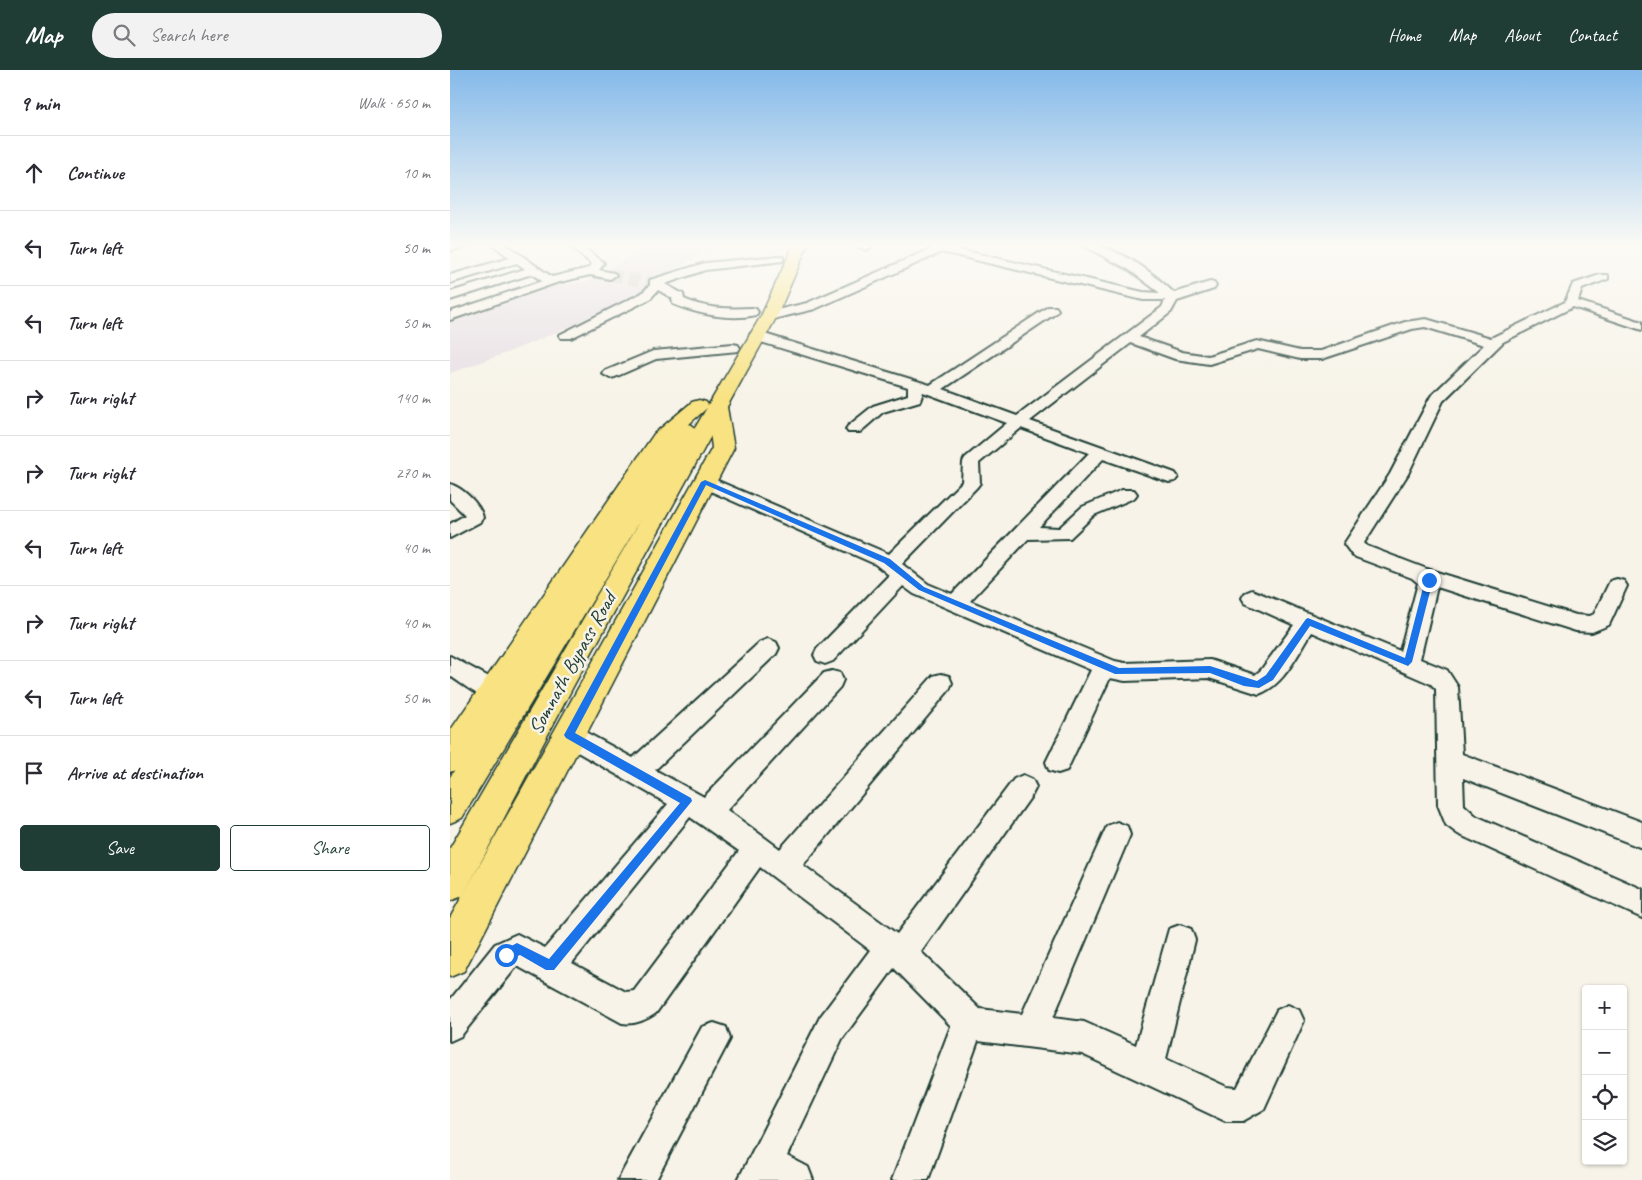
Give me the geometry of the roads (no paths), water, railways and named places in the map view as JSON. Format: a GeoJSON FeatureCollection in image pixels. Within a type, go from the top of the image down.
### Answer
{"type":"FeatureCollection","features":[{"type":"Feature","properties":{"kind":"main road"},"geometry":{"type":"LineString","coordinates":[[686,443],[756,336],[760,314],[767,296]]}},
{"type":"Feature","properties":{"kind":"main road"},"geometry":{"type":"LineString","coordinates":[[450,758],[661,438],[708,407],[733,348],[760,314],[771,296]]}},
{"type":"Feature","properties":{"kind":"main road"},"geometry":{"type":"LineString","coordinates":[[450,957],[723,448],[708,407]]}},
{"type":"Feature","properties":{"kind":"main road","name":"Somnath Bypass Road"},"geometry":{"type":"LineString","coordinates":[[450,806],[686,443]]}},
{"type":"Feature","properties":{"kind":"main road","name":"Somnath Bypass Road"},"geometry":{"type":"LineString","coordinates":[[450,882],[564,675],[686,443]]}},
{"type":"Feature","properties":{"kind":"street"},"geometry":{"type":"LineString","coordinates":[[450,316],[510,296]]}},
{"type":"Feature","properties":{"kind":"street"},"geometry":{"type":"LineString","coordinates":[[566,335],[646,296]]}},
{"type":"Feature","properties":{"kind":"street"},"geometry":{"type":"LineString","coordinates":[[677,296],[679,297],[677,301],[690,307],[719,313],[760,314],[811,306],[835,296]]}},
{"type":"Feature","properties":{"kind":"street"},"geometry":{"type":"LineString","coordinates":[[1144,296],[1172,298],[1184,296]]}},
{"type":"Feature","properties":{"kind":"street"},"geometry":{"type":"LineString","coordinates":[[1572,303],[1574,296]]}},
{"type":"Feature","properties":{"kind":"street"},"geometry":{"type":"LineString","coordinates":[[825,655],[896,569],[971,483],[971,462],[1016,423],[1167,309],[1172,298]]}},
{"type":"Feature","properties":{"kind":"street"},"geometry":{"type":"LineString","coordinates":[[1617,586],[1602,619],[1592,624],[1576,623],[1424,575],[1360,551],[1354,544],[1399,474],[1432,404],[1493,343],[1572,303],[1642,326]]}},
{"type":"Feature","properties":{"kind":"street"},"geometry":{"type":"LineString","coordinates":[[932,390],[1052,310]]}},
{"type":"Feature","properties":{"kind":"street"},"geometry":{"type":"LineString","coordinates":[[1129,338],[1180,356],[1209,360],[1257,345],[1305,356],[1322,355],[1410,325],[1426,323],[1493,343]]}},
{"type":"Feature","properties":{"kind":"street"},"geometry":{"type":"LineString","coordinates":[[756,336],[932,390],[1016,423],[1169,477]]}},
{"type":"Feature","properties":{"kind":"street"},"geometry":{"type":"LineString","coordinates":[[610,374],[653,355],[733,348]]}},
{"type":"Feature","properties":{"kind":"street"},"geometry":{"type":"LineString","coordinates":[[854,429],[878,409],[915,398],[916,385]]}},
{"type":"Feature","properties":{"kind":"street"},"geometry":{"type":"LineString","coordinates":[[956,603],[1100,452]]}},
{"type":"Feature","properties":{"kind":"street"},"geometry":{"type":"LineString","coordinates":[[705,482],[896,569],[916,586],[1104,666],[1125,672],[1210,669],[1244,682],[1259,685],[1270,677],[1308,622]]}},
{"type":"Feature","properties":{"kind":"street"},"geometry":{"type":"LineString","coordinates":[[450,490],[473,511],[474,518],[450,532]]}},
{"type":"Feature","properties":{"kind":"street"},"geometry":{"type":"LineString","coordinates":[[1024,533],[1063,534],[1088,511],[1128,494]]}},
{"type":"Feature","properties":{"kind":"street"},"geometry":{"type":"LineString","coordinates":[[1408,662],[1429,583],[1424,575]]}},
{"type":"Feature","properties":{"kind":"street"},"geometry":{"type":"LineString","coordinates":[[1252,598],[1435,674],[1446,684],[1451,805],[1455,816],[1460,821],[1642,904]]}},
{"type":"Feature","properties":{"kind":"street"},"geometry":{"type":"LineString","coordinates":[[635,772],[768,648]]}},
{"type":"Feature","properties":{"kind":"street"},"geometry":{"type":"LineString","coordinates":[[450,665],[494,691]]}},
{"type":"Feature","properties":{"kind":"street"},"geometry":{"type":"LineString","coordinates":[[1058,762],[1104,666]]}},
{"type":"Feature","properties":{"kind":"street"},"geometry":{"type":"LineString","coordinates":[[550,966],[697,807],[832,680]]}},
{"type":"Feature","properties":{"kind":"street"},"geometry":{"type":"LineString","coordinates":[[783,868],[941,683]]}},
{"type":"Feature","properties":{"kind":"street"},"geometry":{"type":"LineString","coordinates":[[569,735],[697,807],[757,849],[895,952],[969,1021],[977,1025],[1084,1038],[1225,1104],[1246,1104],[1252,1098],[1288,1021]]}},
{"type":"Feature","properties":{"kind":"street"},"geometry":{"type":"LineString","coordinates":[[1449,760],[1642,835]]}},
{"type":"Feature","properties":{"kind":"street"},"geometry":{"type":"LineString","coordinates":[[795,1180],[760,1172],[831,1028],[895,952],[1023,787]]}},
{"type":"Feature","properties":{"kind":"street"},"geometry":{"type":"LineString","coordinates":[[1031,1032],[1117,835]]}},
{"type":"Feature","properties":{"kind":"street"},"geometry":{"type":"LineString","coordinates":[[450,1025],[511,951],[521,950],[622,1007],[629,1009],[637,1007],[645,1002],[757,849]]}},
{"type":"Feature","properties":{"kind":"street"},"geometry":{"type":"LineString","coordinates":[[1147,1067],[1180,940]]}},
{"type":"Feature","properties":{"kind":"street"},"geometry":{"type":"LineString","coordinates":[[910,1180],[969,1021]]}},
{"type":"Feature","properties":{"kind":"street"},"geometry":{"type":"LineString","coordinates":[[636,1180],[714,1039]]}}]}
